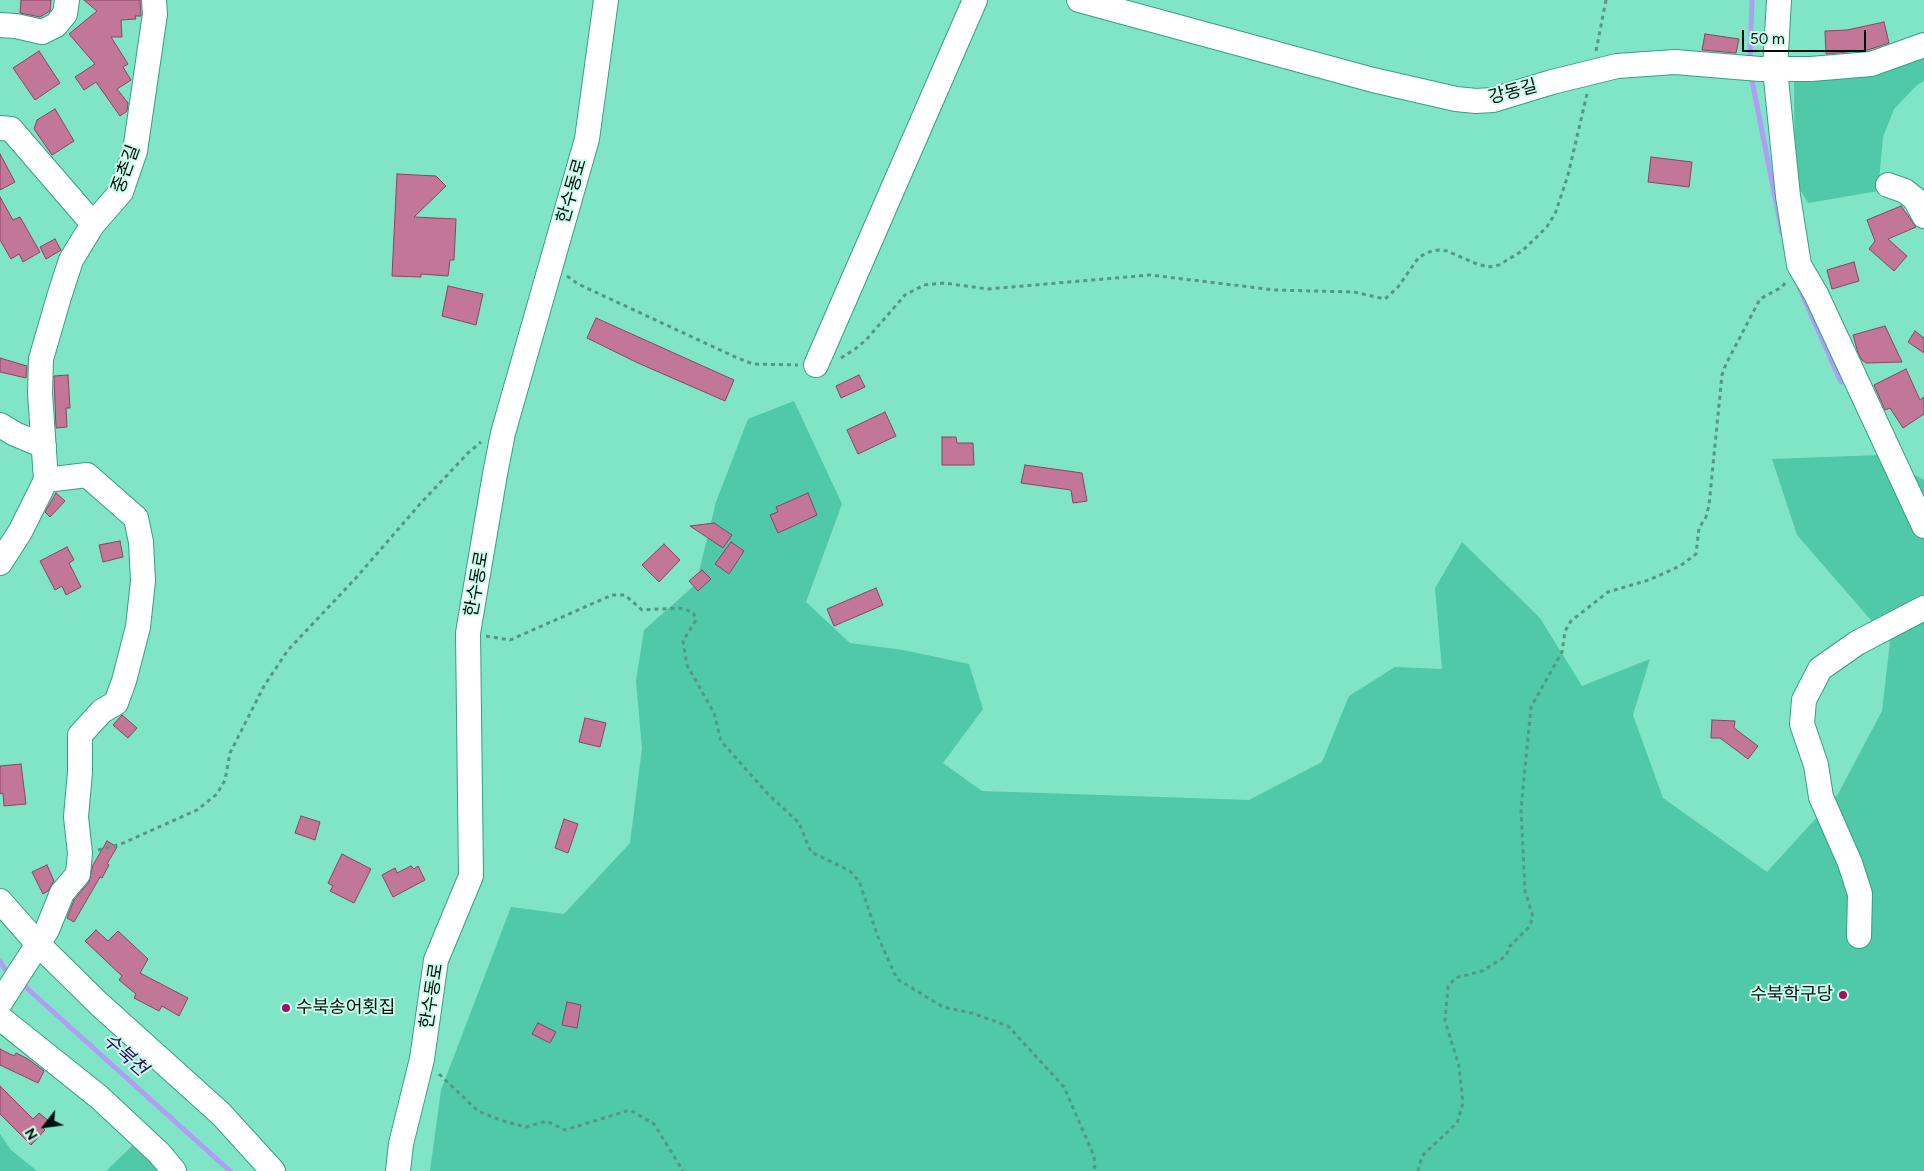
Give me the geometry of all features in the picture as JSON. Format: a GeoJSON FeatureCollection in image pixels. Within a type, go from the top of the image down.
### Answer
{"type":"FeatureCollection","features":[{"type":"Feature","properties":{"kind":"street"},"geometry":{"type":"LineString","coordinates":[[0,25],[16,26],[42,32],[56,25],[65,14],[67,0]]}},
{"type":"Feature","properties":{"kind":"street","name":"중촌길"},"geometry":{"type":"LineString","coordinates":[[46,480],[40,392],[40,359],[71,260],[93,224],[121,192],[135,151],[156,14],[154,0]]}},
{"type":"Feature","properties":{"kind":"street","name":"한수동로"},"geometry":{"type":"LineString","coordinates":[[398,1171],[400,1144],[422,1059],[436,960],[471,876],[468,631],[498,457],[506,421],[587,139],[606,0]]}},
{"type":"Feature","properties":{"kind":"street"},"geometry":{"type":"LineString","coordinates":[[816,365],[976,0]]}},
{"type":"Feature","properties":{"kind":"street","name":"강동길"},"geometry":{"type":"LineString","coordinates":[[1079,0],[1373,80],[1456,100],[1493,100],[1592,71],[1617,66],[1675,62],[1767,69],[1871,64],[1924,45]]}},
{"type":"Feature","properties":{"kind":"street"},"geometry":{"type":"LineString","coordinates":[[1779,0],[1767,69],[1799,265],[1816,294],[1924,526]]}},
{"type":"Feature","properties":{"kind":"street"},"geometry":{"type":"LineString","coordinates":[[0,128],[11,128],[93,224]]}},
{"type":"Feature","properties":{"kind":"street"},"geometry":{"type":"LineString","coordinates":[[1888,185],[1906,191],[1915,200],[1924,216]]}},
{"type":"Feature","properties":{"kind":"street"},"geometry":{"type":"LineString","coordinates":[[0,425],[15,434],[44,446]]}},
{"type":"Feature","properties":{"kind":"street"},"geometry":{"type":"LineString","coordinates":[[0,563],[20,532],[46,480],[87,475],[136,518],[141,542],[143,582],[138,627],[124,681],[116,703],[102,711],[80,735],[80,772],[76,817],[80,853],[78,874],[62,893],[47,930],[0,1003]]}},
{"type":"Feature","properties":{"kind":"street"},"geometry":{"type":"LineString","coordinates":[[1859,936],[1860,894],[1850,863],[1822,797],[1816,766],[1802,724],[1804,700],[1820,669],[1857,643],[1924,608]]}},
{"type":"Feature","properties":{"kind":"street"},"geometry":{"type":"LineString","coordinates":[[0,901],[34,950],[99,1004],[221,1114],[273,1171]]}},
{"type":"Feature","properties":{"kind":"street"},"geometry":{"type":"LineString","coordinates":[[0,1018],[98,1097],[159,1154],[174,1171]]}},
{"type":"Feature","properties":{"kind":"path"},"geometry":{"type":"LineString","coordinates":[[551,265],[578,284],[753,364],[816,365],[838,360],[866,340],[905,295],[924,285],[944,283],[988,289],[1150,275],[1275,290],[1354,292],[1385,299],[1398,287],[1418,256],[1438,250],[1447,251],[1488,267],[1499,265],[1522,251],[1546,228],[1555,214],[1568,175],[1606,0]]}},
{"type":"Feature","properties":{"kind":"path"},"geometry":{"type":"LineString","coordinates":[[1418,1171],[1422,1156],[1457,1123],[1463,1103],[1459,1066],[1445,1021],[1448,987],[1455,978],[1482,971],[1506,956],[1509,947],[1529,927],[1533,918],[1525,891],[1521,809],[1531,707],[1562,652],[1565,631],[1571,621],[1608,592],[1650,580],[1680,566],[1696,554],[1699,528],[1706,517],[1709,504],[1722,375],[1760,299],[1782,287],[1799,265]]}},
{"type":"Feature","properties":{"kind":"path"},"geometry":{"type":"LineString","coordinates":[[80,853],[121,844],[197,810],[217,794],[226,780],[230,753],[264,686],[288,650],[355,579],[420,504],[468,453],[506,421]]}},
{"type":"Feature","properties":{"kind":"path"},"geometry":{"type":"LineString","coordinates":[[468,631],[493,638],[510,640],[612,595],[625,595],[642,610],[679,608],[693,612],[696,620],[683,640],[687,665],[714,713],[721,741],[766,793],[799,823],[811,852],[850,871],[859,881],[878,937],[897,979],[943,1007],[972,1013],[1008,1026],[1064,1087],[1094,1156],[1095,1171]]}},
{"type":"Feature","properties":{"kind":"path"},"geometry":{"type":"LineString","coordinates":[[422,1059],[478,1112],[526,1127],[547,1121],[565,1130],[630,1110],[654,1124],[684,1171]]}},
{"type":"Feature","properties":{"kind":"green space"},"geometry":{"type":"Polygon","coordinates":[[[1924,53],[1924,81],[1917,85],[1894,109],[1883,137],[1878,191],[1808,203],[1795,181],[1794,81],[1924,53]]]}},
{"type":"Feature","properties":{"kind":"green space"},"geometry":{"type":"Polygon","coordinates":[[[794,401],[842,504],[806,602],[850,643],[903,650],[969,664],[983,709],[943,763],[982,791],[1249,800],[1322,762],[1349,696],[1395,667],[1442,669],[1435,588],[1462,542],[1540,618],[1582,686],[1650,659],[1633,715],[1663,798],[1767,872],[1838,794],[1882,711],[1890,642],[1797,535],[1772,459],[1879,455],[1924,480],[1924,1171],[430,1171],[441,1090],[511,907],[564,914],[630,843],[642,748],[636,681],[644,630],[696,584],[716,502],[748,419],[794,401]]]}},
{"type":"Feature","properties":{"kind":"green space"},"geometry":{"type":"Polygon","coordinates":[[[0,1134],[11,1150],[37,1171],[0,1171],[0,1134]]]}},
{"type":"Feature","properties":{"kind":"green space"},"geometry":{"type":"Polygon","coordinates":[[[132,1146],[143,1155],[159,1171],[106,1171],[132,1146]]]}},
{"type":"Feature","properties":{"kind":"building"},"geometry":{"type":"Polygon","coordinates":[[[21,0],[51,0],[50,11],[40,17],[20,13],[21,0]]]}},
{"type":"Feature","properties":{"kind":"building"},"geometry":{"type":"Polygon","coordinates":[[[84,0],[140,0],[141,16],[135,16],[136,19],[121,20],[122,37],[111,37],[128,64],[123,67],[131,80],[117,89],[128,103],[127,111],[120,116],[96,82],[84,90],[75,77],[95,64],[69,34],[97,11],[84,0]]]}},
{"type":"Feature","properties":{"kind":"building"},"geometry":{"type":"Polygon","coordinates":[[[1884,22],[1889,43],[1868,50],[1826,54],[1825,31],[1847,30],[1884,22]]]}},
{"type":"Feature","properties":{"kind":"building"},"geometry":{"type":"Polygon","coordinates":[[[1705,34],[1739,39],[1736,53],[1702,50],[1705,34]]]}},
{"type":"Feature","properties":{"kind":"building"},"geometry":{"type":"Polygon","coordinates":[[[39,51],[60,83],[35,100],[13,68],[39,51]]]}},
{"type":"Feature","properties":{"kind":"building"},"geometry":{"type":"Polygon","coordinates":[[[55,109],[74,141],[52,155],[34,129],[37,120],[55,109]]]}},
{"type":"Feature","properties":{"kind":"building"},"geometry":{"type":"Polygon","coordinates":[[[0,154],[15,182],[0,190],[0,154]]]}},
{"type":"Feature","properties":{"kind":"building"},"geometry":{"type":"Polygon","coordinates":[[[1651,157],[1692,162],[1689,187],[1648,182],[1651,157]]]}},
{"type":"Feature","properties":{"kind":"building"},"geometry":{"type":"Polygon","coordinates":[[[397,174],[436,176],[446,186],[414,217],[456,219],[454,260],[450,260],[448,276],[421,274],[421,277],[392,276],[397,174]]]}},
{"type":"Feature","properties":{"kind":"building"},"geometry":{"type":"Polygon","coordinates":[[[0,197],[13,220],[20,217],[40,252],[23,262],[19,254],[11,259],[0,240],[0,197]]]}},
{"type":"Feature","properties":{"kind":"building"},"geometry":{"type":"Polygon","coordinates":[[[1901,206],[1916,227],[1888,239],[1907,256],[1894,271],[1869,249],[1875,241],[1867,220],[1901,206]]]}},
{"type":"Feature","properties":{"kind":"building"},"geometry":{"type":"Polygon","coordinates":[[[55,239],[61,250],[46,259],[40,247],[55,239]]]}},
{"type":"Feature","properties":{"kind":"building"},"geometry":{"type":"Polygon","coordinates":[[[1854,262],[1859,281],[1832,289],[1827,270],[1854,262]]]}},
{"type":"Feature","properties":{"kind":"building"},"geometry":{"type":"Polygon","coordinates":[[[448,286],[483,294],[476,325],[442,316],[448,286]]]}},
{"type":"Feature","properties":{"kind":"building"},"geometry":{"type":"Polygon","coordinates":[[[596,318],[734,380],[725,401],[638,363],[587,338],[596,318]]]}},
{"type":"Feature","properties":{"kind":"building"},"geometry":{"type":"Polygon","coordinates":[[[1885,326],[1902,362],[1866,363],[1858,353],[1853,335],[1885,326]]]}},
{"type":"Feature","properties":{"kind":"building"},"geometry":{"type":"Polygon","coordinates":[[[1915,331],[1924,338],[1924,353],[1908,342],[1915,331]]]}},
{"type":"Feature","properties":{"kind":"building"},"geometry":{"type":"Polygon","coordinates":[[[0,358],[27,366],[26,378],[0,372],[0,358]]]}},
{"type":"Feature","properties":{"kind":"building"},"geometry":{"type":"Polygon","coordinates":[[[1906,369],[1920,400],[1924,397],[1924,414],[1903,428],[1890,408],[1885,410],[1874,385],[1906,369]]]}},
{"type":"Feature","properties":{"kind":"building"},"geometry":{"type":"Polygon","coordinates":[[[68,375],[70,408],[66,408],[67,427],[56,428],[54,376],[68,375]]]}},
{"type":"Feature","properties":{"kind":"building"},"geometry":{"type":"Polygon","coordinates":[[[859,375],[865,387],[841,398],[836,386],[859,375]]]}},
{"type":"Feature","properties":{"kind":"building"},"geometry":{"type":"Polygon","coordinates":[[[885,412],[896,436],[858,454],[847,430],[885,412]]]}},
{"type":"Feature","properties":{"kind":"building"},"geometry":{"type":"Polygon","coordinates":[[[942,437],[956,437],[957,443],[973,443],[974,465],[942,465],[942,437]]]}},
{"type":"Feature","properties":{"kind":"building"},"geometry":{"type":"Polygon","coordinates":[[[1025,465],[1082,473],[1087,501],[1073,503],[1071,490],[1021,483],[1025,465]]]}},
{"type":"Feature","properties":{"kind":"building"},"geometry":{"type":"Polygon","coordinates":[[[56,493],[65,501],[50,517],[45,512],[56,493]]]}},
{"type":"Feature","properties":{"kind":"building"},"geometry":{"type":"Polygon","coordinates":[[[808,493],[817,515],[778,533],[770,515],[778,512],[776,507],[808,493]]]}},
{"type":"Feature","properties":{"kind":"building"},"geometry":{"type":"Polygon","coordinates":[[[714,523],[732,535],[723,548],[690,526],[714,523]]]}},
{"type":"Feature","properties":{"kind":"building"},"geometry":{"type":"Polygon","coordinates":[[[120,541],[123,557],[103,562],[99,545],[120,541]]]}},
{"type":"Feature","properties":{"kind":"building"},"geometry":{"type":"Polygon","coordinates":[[[731,542],[744,551],[729,574],[715,564],[731,542]]]}},
{"type":"Feature","properties":{"kind":"building"},"geometry":{"type":"Polygon","coordinates":[[[664,544],[680,560],[659,582],[642,565],[664,544]]]}},
{"type":"Feature","properties":{"kind":"building"},"geometry":{"type":"Polygon","coordinates":[[[67,547],[74,560],[69,563],[81,587],[66,595],[62,586],[55,590],[40,561],[67,547]]]}},
{"type":"Feature","properties":{"kind":"building"},"geometry":{"type":"Polygon","coordinates":[[[702,570],[711,579],[698,591],[689,581],[702,570]]]}},
{"type":"Feature","properties":{"kind":"building"},"geometry":{"type":"Polygon","coordinates":[[[876,588],[883,605],[834,626],[827,609],[876,588]]]}},
{"type":"Feature","properties":{"kind":"building"},"geometry":{"type":"Polygon","coordinates":[[[122,715],[137,728],[128,738],[113,725],[122,715]]]}},
{"type":"Feature","properties":{"kind":"building"},"geometry":{"type":"Polygon","coordinates":[[[585,718],[606,723],[600,747],[579,742],[585,718]]]}},
{"type":"Feature","properties":{"kind":"building"},"geometry":{"type":"Polygon","coordinates":[[[1712,720],[1735,721],[1734,728],[1758,746],[1748,759],[1720,738],[1711,738],[1712,720]]]}},
{"type":"Feature","properties":{"kind":"building"},"geometry":{"type":"Polygon","coordinates":[[[21,764],[26,804],[4,806],[3,793],[0,794],[0,766],[21,764]]]}},
{"type":"Feature","properties":{"kind":"building"},"geometry":{"type":"Polygon","coordinates":[[[301,816],[320,822],[315,840],[295,833],[301,816]]]}},
{"type":"Feature","properties":{"kind":"building"},"geometry":{"type":"Polygon","coordinates":[[[564,819],[578,824],[568,853],[555,848],[564,819]]]}},
{"type":"Feature","properties":{"kind":"building"},"geometry":{"type":"Polygon","coordinates":[[[107,841],[117,847],[107,864],[109,865],[102,878],[100,877],[74,922],[67,918],[74,900],[89,882],[93,865],[107,841]]]}},
{"type":"Feature","properties":{"kind":"building"},"geometry":{"type":"Polygon","coordinates":[[[342,854],[371,869],[354,903],[330,891],[333,886],[328,883],[342,854]]]}},
{"type":"Feature","properties":{"kind":"building"},"geometry":{"type":"Polygon","coordinates":[[[47,865],[54,881],[48,891],[43,894],[32,872],[47,865]]]}},
{"type":"Feature","properties":{"kind":"building"},"geometry":{"type":"Polygon","coordinates":[[[411,866],[414,869],[418,866],[425,880],[393,897],[382,875],[395,868],[397,873],[411,866]]]}},
{"type":"Feature","properties":{"kind":"building"},"geometry":{"type":"Polygon","coordinates":[[[96,930],[108,941],[118,931],[148,959],[140,973],[188,998],[179,1016],[162,1006],[159,1011],[134,998],[136,994],[119,980],[122,976],[85,941],[96,930]]]}},
{"type":"Feature","properties":{"kind":"building"},"geometry":{"type":"Polygon","coordinates":[[[567,1002],[581,1005],[577,1028],[562,1025],[567,1002]]]}},
{"type":"Feature","properties":{"kind":"building"},"geometry":{"type":"Polygon","coordinates":[[[538,1023],[556,1032],[550,1043],[532,1034],[538,1023]]]}},
{"type":"Feature","properties":{"kind":"building"},"geometry":{"type":"Polygon","coordinates":[[[0,1049],[14,1056],[16,1053],[28,1059],[44,1071],[38,1083],[0,1065],[0,1049]]]}},
{"type":"Feature","properties":{"kind":"building"},"geometry":{"type":"Polygon","coordinates":[[[0,1086],[33,1119],[39,1113],[49,1121],[43,1128],[45,1130],[31,1145],[0,1114],[0,1086]]]}},
{"type":"Feature","properties":{"kind":"waterway"},"geometry":{"type":"LineString","coordinates":[[1750,62],[1752,0]]}},
{"type":"Feature","properties":{"kind":"waterway"},"geometry":{"type":"LineString","coordinates":[[1751,75],[1782,233]]}},
{"type":"Feature","properties":{"kind":"waterway"},"geometry":{"type":"LineString","coordinates":[[1799,287],[1841,382]]}},
{"type":"Feature","properties":{"kind":"waterway","name":"수북천"},"geometry":{"type":"LineString","coordinates":[[0,961],[4,968],[12,975]]}},
{"type":"Feature","properties":{"kind":"waterway","name":"수북천"},"geometry":{"type":"LineString","coordinates":[[20,982],[230,1171]]}},
{"type":"Feature","properties":{"kind":"place","name":"수북학구당"},"geometry":{"type":"Point","coordinates":[1843,995]}},
{"type":"Feature","properties":{"kind":"place","name":"수북송어횟집"},"geometry":{"type":"Point","coordinates":[286,1008]}}]}
